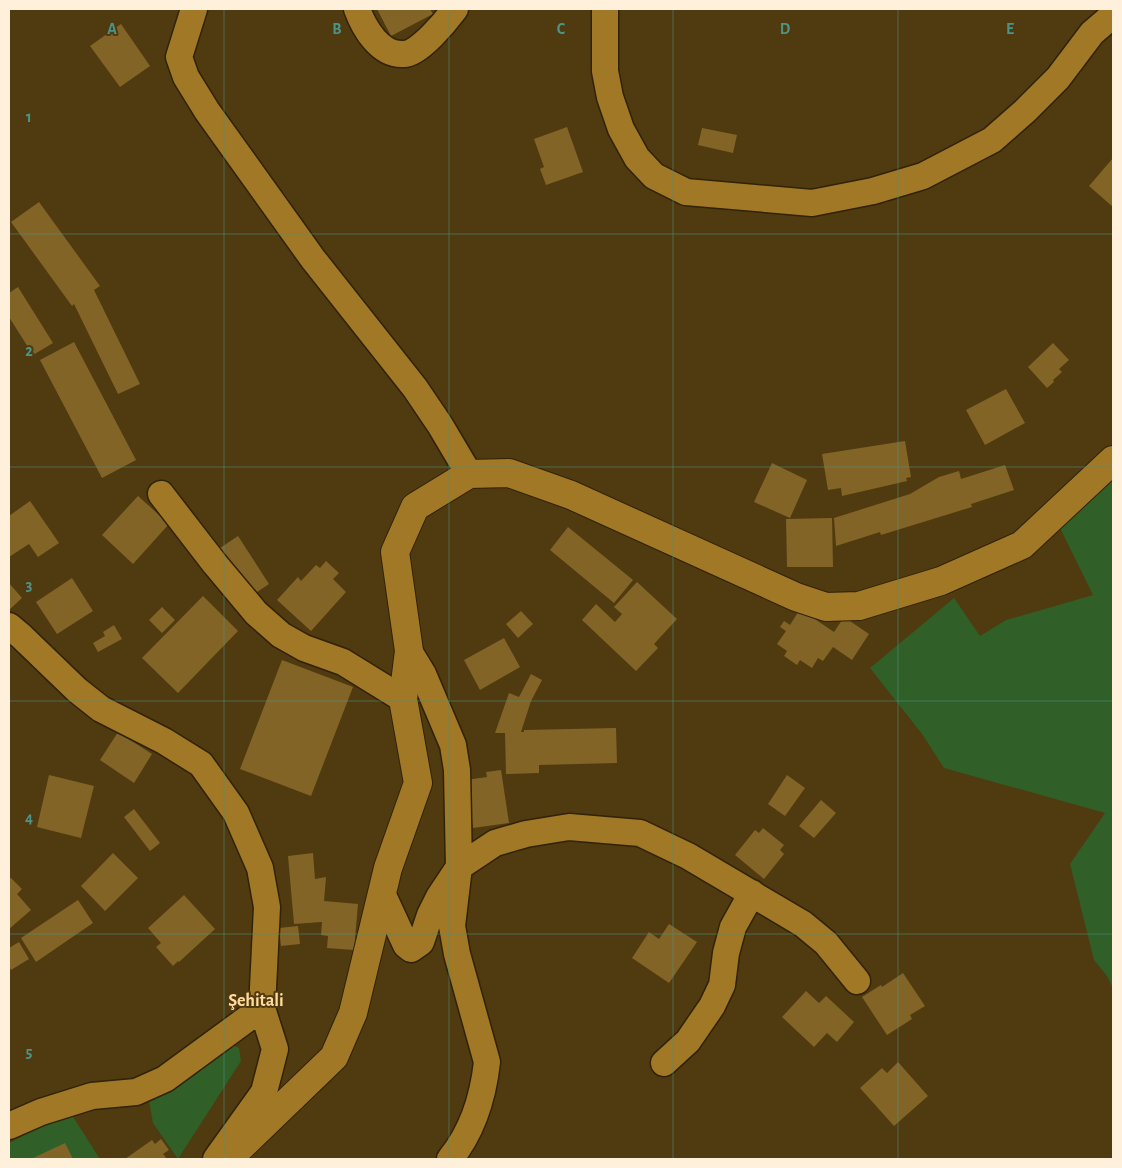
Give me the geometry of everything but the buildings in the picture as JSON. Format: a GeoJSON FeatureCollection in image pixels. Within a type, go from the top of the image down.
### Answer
{"type":"FeatureCollection","features":[{"type":"Feature","properties":{"kind":"street"},"geometry":{"type":"LineString","coordinates":[[194,9],[179,57],[186,77],[207,111],[313,259],[415,388],[469,474]]}},
{"type":"Feature","properties":{"kind":"street"},"geometry":{"type":"LineString","coordinates":[[357,9],[372,37],[389,52],[405,55],[422,45],[455,9]]}},
{"type":"Feature","properties":{"kind":"street"},"geometry":{"type":"LineString","coordinates":[[605,9],[605,71],[610,97],[621,129],[637,158],[654,176],[686,192],[812,203],[873,192],[923,176],[992,140],[1058,78],[1092,33],[1113,16]]}},
{"type":"Feature","properties":{"kind":"street"},"geometry":{"type":"LineString","coordinates":[[228,1159],[334,1056],[353,1013],[388,868],[418,783],[404,699],[409,651],[395,552],[415,507],[469,474],[509,473],[571,496],[796,597],[826,607],[859,606],[941,582],[1022,545],[1113,460]]}},
{"type":"Feature","properties":{"kind":"street"},"geometry":{"type":"LineString","coordinates":[[161,494],[215,564],[256,612],[281,635],[304,648],[343,662],[404,699]]}},
{"type":"Feature","properties":{"kind":"street"},"geometry":{"type":"LineString","coordinates":[[9,626],[77,690],[101,708],[164,741],[201,764],[236,813],[260,868],[267,907],[262,1008],[275,1049],[264,1092],[216,1159]]}},
{"type":"Feature","properties":{"kind":"street"},"geometry":{"type":"LineString","coordinates":[[409,651],[424,674],[452,745],[457,770],[459,867],[452,926],[457,954],[487,1062],[477,1114],[461,1146],[450,1159]]}},
{"type":"Feature","properties":{"kind":"street"},"geometry":{"type":"LineString","coordinates":[[382,893],[406,945],[411,949],[421,942],[430,915],[439,897],[459,867],[494,843],[526,834],[569,827],[640,833],[688,856],[803,924],[826,943],[857,981]]}},
{"type":"Feature","properties":{"kind":"street"},"geometry":{"type":"LineString","coordinates":[[664,1062],[688,1041],[712,1006],[722,985],[726,954],[733,927],[752,893]]}},
{"type":"Feature","properties":{"kind":"street"},"geometry":{"type":"LineString","coordinates":[[9,1126],[41,1112],[92,1096],[136,1092],[165,1080],[262,1008]]}},
{"type":"Feature","properties":{"kind":"green space"},"geometry":{"type":"Polygon","coordinates":[[[1113,479],[1113,988],[1107,976],[1094,960],[1070,864],[1105,813],[944,768],[922,734],[870,668],[954,598],[980,636],[1006,620],[1093,595],[1060,528],[1113,479]]]}},
{"type":"Feature","properties":{"kind":"green space"},"geometry":{"type":"Polygon","coordinates":[[[230,1044],[239,1048],[241,1061],[178,1159],[153,1123],[148,1095],[230,1044]]]}},
{"type":"Feature","properties":{"kind":"green space"},"geometry":{"type":"Polygon","coordinates":[[[70,1112],[100,1159],[9,1159],[9,1143],[70,1112]]]}},
{"type":"Feature","properties":{"kind":"district","name":"Şehitali"},"geometry":{"type":"Point","coordinates":[256,1001]}}]}
